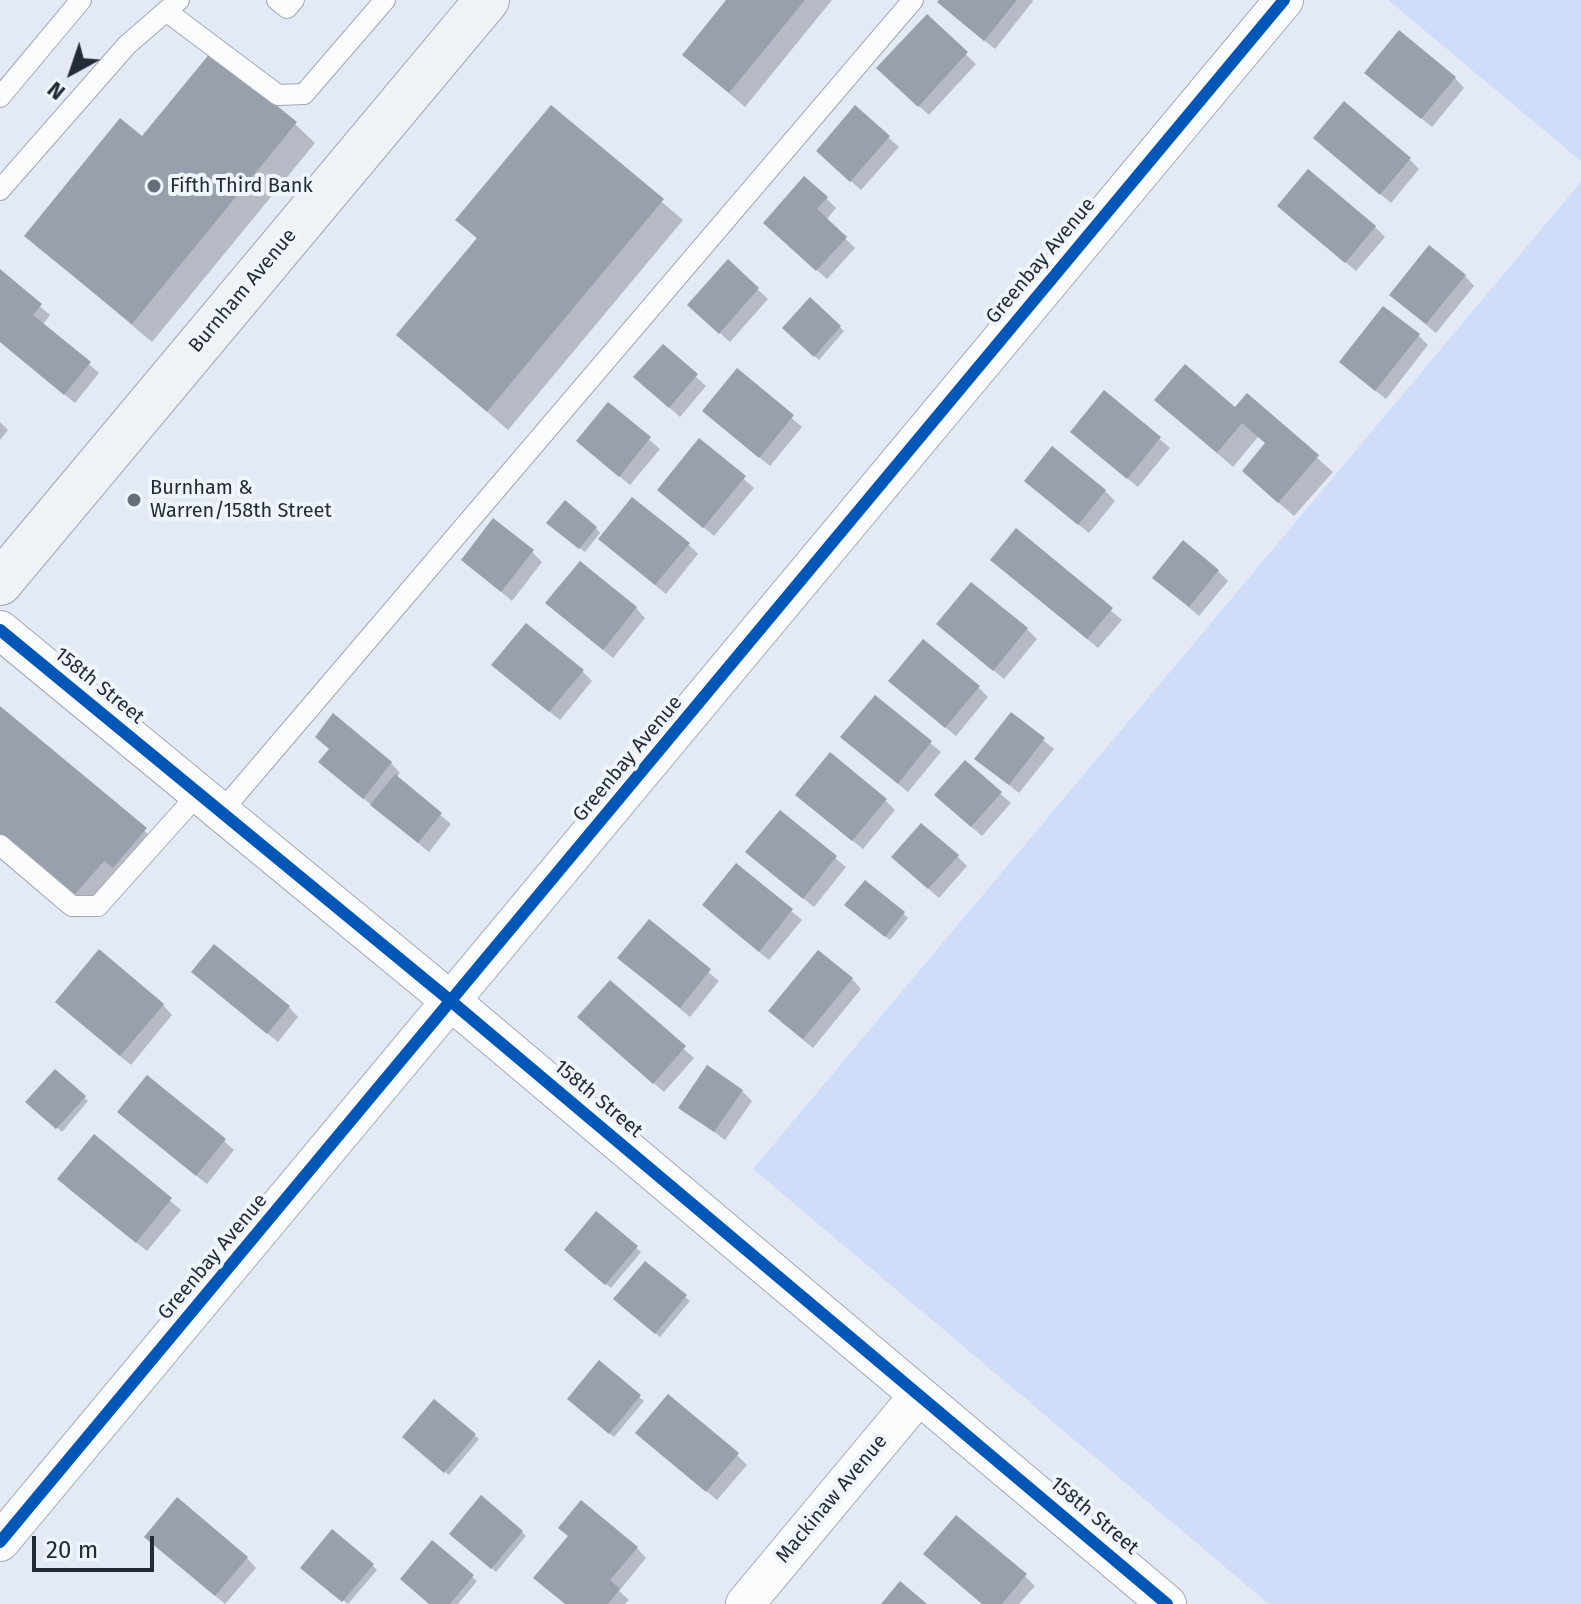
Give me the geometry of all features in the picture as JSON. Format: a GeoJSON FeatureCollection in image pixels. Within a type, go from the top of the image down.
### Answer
{"type":"FeatureCollection","features":[{"type":"Feature","properties":{"kind":"main road","name":"Burnham Avenue"},"geometry":{"type":"LineString","coordinates":[[0,583],[487,0]]}},
{"type":"Feature","properties":{"kind":"street","name":"Greenbay Avenue"},"geometry":{"type":"LineString","coordinates":[[0,1542],[1284,0]]}},
{"type":"Feature","properties":{"kind":"street","name":"158th Street"},"geometry":{"type":"LineString","coordinates":[[0,630],[452,1002],[1167,1604]]}},
{"type":"Feature","properties":{"kind":"street","name":"Mackinaw Avenue"},"geometry":{"type":"LineString","coordinates":[[745,1604],[919,1395]]}},
{"type":"Feature","properties":{"kind":"lane"},"geometry":{"type":"LineString","coordinates":[[0,97],[81,0]]}},
{"type":"Feature","properties":{"kind":"lane"},"geometry":{"type":"LineString","coordinates":[[277,0],[287,8],[294,0]]}},
{"type":"Feature","properties":{"kind":"lane"},"geometry":{"type":"LineString","coordinates":[[0,190],[127,45],[172,6],[278,95],[304,94],[385,0]]}},
{"type":"Feature","properties":{"kind":"lane"},"geometry":{"type":"LineString","coordinates":[[0,845],[72,906],[98,906],[210,802],[913,0]]}},
{"type":"Feature","properties":{"kind":"shaded area"},"geometry":{"type":"Polygon","coordinates":[[[1388,0],[1581,0],[1581,161],[1388,0]]]}},
{"type":"Feature","properties":{"kind":"shaded area"},"geometry":{"type":"Polygon","coordinates":[[[1581,182],[1581,1604],[1269,1604],[753,1169],[1581,182]]]}},
{"type":"Feature","properties":{"kind":"building"},"geometry":{"type":"Polygon","coordinates":[[[726,0],[805,0],[729,93],[682,55],[726,0]]]}},
{"type":"Feature","properties":{"kind":"building"},"geometry":{"type":"Polygon","coordinates":[[[1017,0],[984,41],[937,2],[1017,0]]]}},
{"type":"Feature","properties":{"kind":"building"},"geometry":{"type":"Polygon","coordinates":[[[927,14],[968,52],[918,107],[876,68],[927,14]]]}},
{"type":"Feature","properties":{"kind":"building"},"geometry":{"type":"Polygon","coordinates":[[[1399,30],[1456,77],[1421,119],[1364,73],[1399,30]]]}},
{"type":"Feature","properties":{"kind":"building","name":"Fifth Third Bank"},"geometry":{"type":"Polygon","coordinates":[[[211,52],[297,122],[132,324],[24,236],[120,118],[142,136],[211,52]]]}},
{"type":"Feature","properties":{"kind":"building"},"geometry":{"type":"Polygon","coordinates":[[[1344,101],[1411,158],[1380,195],[1313,138],[1344,101]]]}},
{"type":"Feature","properties":{"kind":"building"},"geometry":{"type":"Polygon","coordinates":[[[551,105],[664,199],[487,412],[396,335],[477,238],[455,220],[551,105]]]}},
{"type":"Feature","properties":{"kind":"building"},"geometry":{"type":"Polygon","coordinates":[[[855,105],[890,136],[850,182],[816,151],[855,105]]]}},
{"type":"Feature","properties":{"kind":"building"},"geometry":{"type":"Polygon","coordinates":[[[1308,169],[1376,226],[1345,263],[1277,206],[1308,169]]]}},
{"type":"Feature","properties":{"kind":"building"},"geometry":{"type":"Polygon","coordinates":[[[804,176],[828,197],[817,209],[847,237],[816,271],[763,223],[804,176]]]}},
{"type":"Feature","properties":{"kind":"building"},"geometry":{"type":"Polygon","coordinates":[[[1429,245],[1466,275],[1426,324],[1389,295],[1429,245]]]}},
{"type":"Feature","properties":{"kind":"building"},"geometry":{"type":"Polygon","coordinates":[[[728,259],[759,288],[719,334],[687,305],[728,259]]]}},
{"type":"Feature","properties":{"kind":"building"},"geometry":{"type":"Polygon","coordinates":[[[0,269],[42,304],[33,315],[91,362],[64,395],[0,342],[0,269]]]}},
{"type":"Feature","properties":{"kind":"building"},"geometry":{"type":"Polygon","coordinates":[[[810,297],[841,326],[814,357],[782,328],[810,297]]]}},
{"type":"Feature","properties":{"kind":"building"},"geometry":{"type":"Polygon","coordinates":[[[1383,306],[1420,334],[1375,391],[1339,362],[1383,306]]]}},
{"type":"Feature","properties":{"kind":"building"},"geometry":{"type":"Polygon","coordinates":[[[663,344],[698,374],[669,408],[633,377],[663,344]]]}},
{"type":"Feature","properties":{"kind":"building"},"geometry":{"type":"Polygon","coordinates":[[[1185,364],[1235,407],[1247,393],[1319,455],[1278,503],[1242,471],[1265,443],[1242,423],[1217,453],[1154,400],[1185,364]]]}},
{"type":"Feature","properties":{"kind":"building"},"geometry":{"type":"Polygon","coordinates":[[[737,368],[794,415],[759,458],[702,411],[737,368]]]}},
{"type":"Feature","properties":{"kind":"building"},"geometry":{"type":"Polygon","coordinates":[[[1104,390],[1161,437],[1127,479],[1070,432],[1104,390]]]}},
{"type":"Feature","properties":{"kind":"building"},"geometry":{"type":"Polygon","coordinates":[[[608,402],[651,437],[619,477],[576,441],[608,402]]]}},
{"type":"Feature","properties":{"kind":"building"},"geometry":{"type":"Polygon","coordinates":[[[699,438],[746,476],[703,528],[657,490],[699,438]]]}},
{"type":"Feature","properties":{"kind":"building"},"geometry":{"type":"Polygon","coordinates":[[[1052,446],[1106,490],[1078,525],[1024,481],[1052,446]]]}},
{"type":"Feature","properties":{"kind":"building"},"geometry":{"type":"Polygon","coordinates":[[[632,497],[690,543],[655,585],[598,539],[632,497]]]}},
{"type":"Feature","properties":{"kind":"building"},"geometry":{"type":"Polygon","coordinates":[[[565,500],[597,527],[579,549],[546,523],[565,500]]]}},
{"type":"Feature","properties":{"kind":"building"},"geometry":{"type":"Polygon","coordinates":[[[493,518],[534,550],[501,592],[461,560],[493,518]]]}},
{"type":"Feature","properties":{"kind":"building"},"geometry":{"type":"Polygon","coordinates":[[[1016,528],[1113,608],[1087,639],[990,560],[1016,528]]]}},
{"type":"Feature","properties":{"kind":"building"},"geometry":{"type":"Polygon","coordinates":[[[1183,540],[1219,570],[1189,607],[1152,578],[1183,540]]]}},
{"type":"Feature","properties":{"kind":"building"},"geometry":{"type":"Polygon","coordinates":[[[580,561],[637,607],[603,650],[545,603],[580,561]]]}},
{"type":"Feature","properties":{"kind":"building"},"geometry":{"type":"Polygon","coordinates":[[[971,582],[1028,628],[993,671],[936,624],[971,582]]]}},
{"type":"Feature","properties":{"kind":"building"},"geometry":{"type":"Polygon","coordinates":[[[526,623],[584,670],[549,712],[491,665],[526,623]]]}},
{"type":"Feature","properties":{"kind":"building"},"geometry":{"type":"Polygon","coordinates":[[[923,639],[980,686],[945,728],[888,681],[923,639]]]}},
{"type":"Feature","properties":{"kind":"building"},"geometry":{"type":"Polygon","coordinates":[[[875,695],[932,741],[898,784],[840,737],[875,695]]]}},
{"type":"Feature","properties":{"kind":"building"},"geometry":{"type":"Polygon","coordinates":[[[0,706],[147,828],[113,868],[104,861],[71,899],[0,840],[0,706]]]}},
{"type":"Feature","properties":{"kind":"building"},"geometry":{"type":"Polygon","coordinates":[[[1011,712],[1045,738],[1009,785],[974,759],[1011,712]]]}},
{"type":"Feature","properties":{"kind":"building"},"geometry":{"type":"Polygon","coordinates":[[[333,713],[392,762],[363,799],[318,762],[329,749],[315,737],[333,713]]]}},
{"type":"Feature","properties":{"kind":"building"},"geometry":{"type":"Polygon","coordinates":[[[830,752],[887,799],[852,841],[795,795],[830,752]]]}},
{"type":"Feature","properties":{"kind":"building"},"geometry":{"type":"Polygon","coordinates":[[[965,760],[1002,792],[971,827],[934,795],[965,760]]]}},
{"type":"Feature","properties":{"kind":"building"},"geometry":{"type":"Polygon","coordinates":[[[395,774],[442,813],[418,843],[370,805],[395,774]]]}},
{"type":"Feature","properties":{"kind":"building"},"geometry":{"type":"Polygon","coordinates":[[[780,810],[837,856],[803,899],[745,852],[780,810]]]}},
{"type":"Feature","properties":{"kind":"building"},"geometry":{"type":"Polygon","coordinates":[[[921,823],[959,855],[928,889],[891,857],[921,823]]]}},
{"type":"Feature","properties":{"kind":"building"},"geometry":{"type":"Polygon","coordinates":[[[736,863],[793,909],[759,952],[702,905],[736,863]]]}},
{"type":"Feature","properties":{"kind":"building"},"geometry":{"type":"Polygon","coordinates":[[[865,880],[905,912],[885,937],[844,905],[865,880]]]}},
{"type":"Feature","properties":{"kind":"building"},"geometry":{"type":"Polygon","coordinates":[[[649,919],[711,969],[680,1008],[617,958],[649,919]]]}},
{"type":"Feature","properties":{"kind":"building"},"geometry":{"type":"Polygon","coordinates":[[[214,944],[290,1006],[267,1034],[191,972],[214,944]]]}},
{"type":"Feature","properties":{"kind":"building"},"geometry":{"type":"Polygon","coordinates":[[[99,949],[164,1004],[120,1056],[55,1002],[99,949]]]}},
{"type":"Feature","properties":{"kind":"building"},"geometry":{"type":"Polygon","coordinates":[[[818,950],[853,978],[803,1039],[768,1011],[818,950]]]}},
{"type":"Feature","properties":{"kind":"building"},"geometry":{"type":"Polygon","coordinates":[[[610,980],[686,1046],[653,1084],[577,1017],[610,980]]]}},
{"type":"Feature","properties":{"kind":"building"},"geometry":{"type":"Polygon","coordinates":[[[707,1065],[743,1090],[714,1132],[678,1108],[707,1065]]]}},
{"type":"Feature","properties":{"kind":"building"},"geometry":{"type":"Polygon","coordinates":[[[55,1069],[86,1096],[56,1129],[25,1102],[55,1069]]]}},
{"type":"Feature","properties":{"kind":"building"},"geometry":{"type":"Polygon","coordinates":[[[147,1075],[226,1139],[196,1176],[117,1112],[147,1075]]]}},
{"type":"Feature","properties":{"kind":"building"},"geometry":{"type":"Polygon","coordinates":[[[94,1134],[172,1198],[136,1243],[57,1179],[94,1134]]]}},
{"type":"Feature","properties":{"kind":"building"},"geometry":{"type":"Polygon","coordinates":[[[596,1211],[638,1246],[605,1285],[564,1250],[596,1211]]]}},
{"type":"Feature","properties":{"kind":"building"},"geometry":{"type":"Polygon","coordinates":[[[645,1261],[687,1295],[655,1334],[613,1299],[645,1261]]]}},
{"type":"Feature","properties":{"kind":"building"},"geometry":{"type":"Polygon","coordinates":[[[599,1360],[641,1395],[609,1434],[567,1399],[599,1360]]]}},
{"type":"Feature","properties":{"kind":"building"},"geometry":{"type":"Polygon","coordinates":[[[668,1394],[739,1453],[706,1492],[635,1433],[668,1394]]]}},
{"type":"Feature","properties":{"kind":"building"},"geometry":{"type":"Polygon","coordinates":[[[434,1399],[476,1434],[444,1473],[402,1437],[434,1399]]]}},
{"type":"Feature","properties":{"kind":"building"},"geometry":{"type":"Polygon","coordinates":[[[481,1495],[523,1531],[491,1569],[449,1534],[481,1495]]]}},
{"type":"Feature","properties":{"kind":"building"},"geometry":{"type":"Polygon","coordinates":[[[177,1497],[248,1557],[215,1596],[144,1537],[177,1497]]]}},
{"type":"Feature","properties":{"kind":"building"},"geometry":{"type":"Polygon","coordinates":[[[581,1500],[638,1547],[610,1580],[620,1589],[608,1604],[565,1604],[533,1578],[568,1536],[558,1528],[581,1500]]]}},
{"type":"Feature","properties":{"kind":"building"},"geometry":{"type":"Polygon","coordinates":[[[956,1515],[1027,1574],[1002,1604],[982,1604],[923,1554],[956,1515]]]}},
{"type":"Feature","properties":{"kind":"building"},"geometry":{"type":"Polygon","coordinates":[[[332,1529],[374,1564],[342,1602],[300,1568],[332,1529]]]}},
{"type":"Feature","properties":{"kind":"building"},"geometry":{"type":"Polygon","coordinates":[[[432,1540],[474,1575],[450,1604],[429,1604],[400,1579],[432,1540]]]}},
{"type":"Feature","properties":{"kind":"building"},"geometry":{"type":"Polygon","coordinates":[[[900,1581],[927,1604],[881,1604],[900,1581]]]}},
{"type":"Feature","properties":{"kind":"cycle path"},"geometry":{"type":"LineString","coordinates":[[0,1542],[1284,0]]}},
{"type":"Feature","properties":{"kind":"cycle path"},"geometry":{"type":"LineString","coordinates":[[0,630],[452,1002],[1167,1604]]}},
{"type":"Feature","properties":{"kind":"place","name":"Fifth Third Bank"},"geometry":{"type":"Point","coordinates":[154,186]}},
{"type":"Feature","properties":{"kind":"place","name":"Burnham & Warren/158th Street"},"geometry":{"type":"Point","coordinates":[134,500]}}]}
